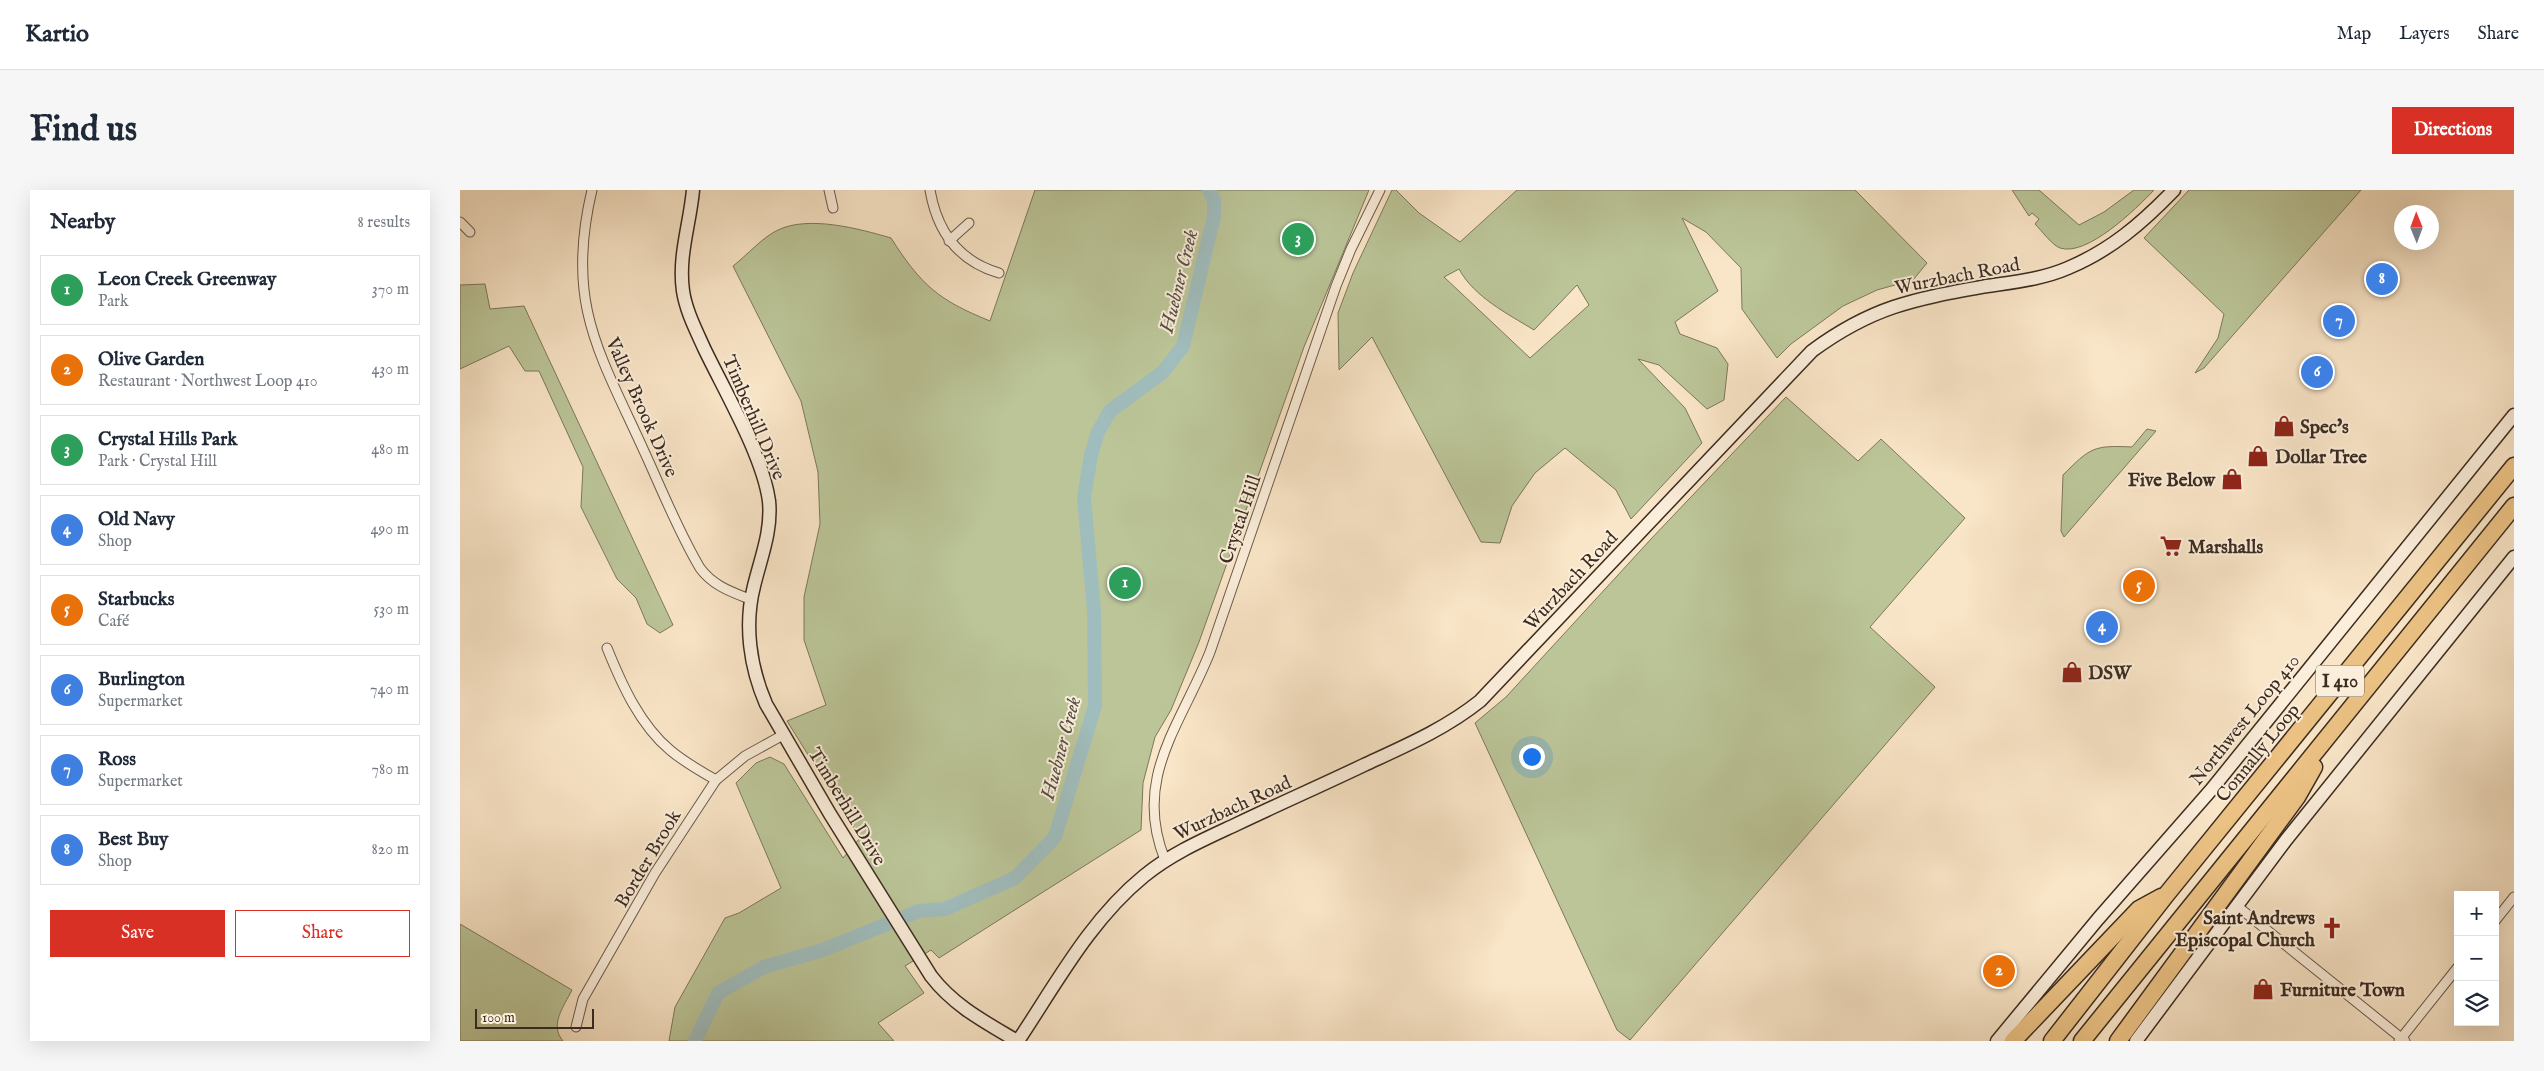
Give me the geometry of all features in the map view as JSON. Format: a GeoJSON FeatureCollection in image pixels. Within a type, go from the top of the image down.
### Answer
{"type":"FeatureCollection","features":[{"type":"Feature","properties":{"kind":"highway","name":"Connally Loop"},"geometry":{"type":"LineString","coordinates":[[2052,1041],[2166,895],[2514,466]]}},
{"type":"Feature","properties":{"kind":"highway","name":"I 410"},"geometry":{"type":"LineString","coordinates":[[2082,1041],[2514,506]]}},
{"type":"Feature","properties":{"kind":"highway"},"geometry":{"type":"LineString","coordinates":[[2118,1041],[2297,797],[2342,720]]}},
{"type":"Feature","properties":{"kind":"highway"},"geometry":{"type":"LineString","coordinates":[[2013,1041],[2139,909],[2166,895]]}},
{"type":"Feature","properties":{"kind":"main road","name":"Timberhill Drive"},"geometry":{"type":"LineString","coordinates":[[693,190],[683,249],[683,293],[692,322],[761,470],[768,500],[769,530],[752,600],[749,626],[754,668],[766,704],[830,814],[931,976],[950,998],[1018,1041]]}},
{"type":"Feature","properties":{"kind":"main road","name":"Wurzbach Road"},"geometry":{"type":"LineString","coordinates":[[1018,1041],[1089,934],[1108,910],[1138,881],[1164,860],[1424,737],[1458,718],[1480,701],[1792,370],[1833,336],[1862,318],[1909,301],[2040,277],[2067,269],[2114,244],[2146,218],[2174,190]]}},
{"type":"Feature","properties":{"kind":"main road","name":"Northwest Loop 410"},"geometry":{"type":"LineString","coordinates":[[1997,1041],[2098,919],[2211,790],[2514,415]]}},
{"type":"Feature","properties":{"kind":"main road"},"geometry":{"type":"LineString","coordinates":[[2136,1041],[2286,840],[2514,557]]}},
{"type":"Feature","properties":{"kind":"street","name":"Valley Brook Drive"},"geometry":{"type":"LineString","coordinates":[[592,190],[584,221],[581,271],[588,321],[596,346],[700,568],[709,580],[729,591],[752,600]]}},
{"type":"Feature","properties":{"kind":"street"},"geometry":{"type":"LineString","coordinates":[[829,190],[833,208]]}},
{"type":"Feature","properties":{"kind":"street"},"geometry":{"type":"LineString","coordinates":[[930,190],[936,215],[949,241],[970,260],[999,273]]}},
{"type":"Feature","properties":{"kind":"street","name":"Crystal Hill"},"geometry":{"type":"LineString","coordinates":[[1164,860],[1158,844],[1153,812],[1158,766],[1210,652],[1336,286],[1380,190]]}},
{"type":"Feature","properties":{"kind":"street"},"geometry":{"type":"LineString","coordinates":[[460,222],[470,232]]}},
{"type":"Feature","properties":{"kind":"street"},"geometry":{"type":"LineString","coordinates":[[949,241],[969,223]]}},
{"type":"Feature","properties":{"kind":"street"},"geometry":{"type":"LineString","coordinates":[[608,648],[618,675],[650,729],[671,751],[716,780]]}},
{"type":"Feature","properties":{"kind":"street","name":"Border Brook"},"geometry":{"type":"LineString","coordinates":[[576,1027],[580,1007],[586,993],[655,873],[716,780],[745,756],[783,735]]}},
{"type":"Feature","properties":{"kind":"street"},"geometry":{"type":"LineString","coordinates":[[2499,916],[2514,897]]}},
{"type":"Feature","properties":{"kind":"street"},"geometry":{"type":"LineString","coordinates":[[2237,906],[2402,1040],[2454,972]]}},
{"type":"Feature","properties":{"kind":"green space"},"geometry":{"type":"Polygon","coordinates":[[[1035,190],[1369,190],[1304,347],[1199,642],[1171,710],[1155,737],[1143,783],[1141,830],[939,958],[931,950],[905,966],[924,993],[878,1023],[894,1041],[669,1041],[675,1007],[725,918],[739,913],[781,888],[736,783],[756,763],[770,757],[784,764],[843,858],[860,838],[787,721],[826,705],[804,640],[804,597],[820,524],[818,472],[801,401],[733,266],[767,237],[778,230],[790,226],[804,224],[834,225],[865,231],[891,238],[912,268],[932,289],[957,306],[990,321],[1035,190]]]}},
{"type":"Feature","properties":{"kind":"green space"},"geometry":{"type":"Polygon","coordinates":[[[1392,190],[1396,190],[1419,213],[1460,242],[1517,190],[1855,190],[1927,263],[1913,280],[1877,290],[1843,306],[1791,344],[1777,358],[1742,309],[1741,268],[1706,232],[1682,218],[1718,291],[1675,322],[1680,334],[1717,348],[1728,364],[1724,400],[1707,409],[1659,365],[1638,359],[1685,408],[1702,443],[1631,519],[1616,490],[1565,448],[1535,473],[1512,506],[1500,543],[1481,542],[1372,337],[1339,370],[1338,313],[1353,273],[1392,190]],[[1459,269],[1444,277],[1530,358],[1589,305],[1577,285],[1534,330],[1492,304],[1465,279],[1459,269]]]}},
{"type":"Feature","properties":{"kind":"green space"},"geometry":{"type":"Polygon","coordinates":[[[2012,190],[2039,190],[2079,225],[2104,212],[2134,190],[2154,190],[2110,230],[2097,239],[2071,249],[2060,248],[2050,241],[2035,224],[2039,219],[2032,213],[2029,216],[2012,190]]]}},
{"type":"Feature","properties":{"kind":"green space"},"geometry":{"type":"Polygon","coordinates":[[[2189,190],[2361,190],[2204,368],[2195,373],[2218,338],[2224,314],[2144,238],[2189,190]]]}},
{"type":"Feature","properties":{"kind":"green space"},"geometry":{"type":"Polygon","coordinates":[[[485,284],[490,309],[524,306],[673,625],[660,633],[647,624],[636,598],[617,579],[581,507],[583,467],[539,371],[525,371],[509,346],[460,369],[460,285],[485,284]]]}},
{"type":"Feature","properties":{"kind":"green space"},"geometry":{"type":"Polygon","coordinates":[[[1786,397],[1858,461],[1881,439],[1965,518],[1870,627],[1935,687],[1630,1040],[1617,1030],[1475,723],[1506,697],[1651,539],[1786,397]]]}},
{"type":"Feature","properties":{"kind":"green space"},"geometry":{"type":"Polygon","coordinates":[[[2147,429],[2156,431],[2064,537],[2061,531],[2063,475],[2093,450],[2109,447],[2132,447],[2147,429]]]}},
{"type":"Feature","properties":{"kind":"green space"},"geometry":{"type":"Polygon","coordinates":[[[460,924],[572,990],[559,1016],[557,1029],[563,1041],[460,1041],[460,924]]]}},
{"type":"Feature","properties":{"kind":"waterway","name":"Huebner Creek"},"geometry":{"type":"LineString","coordinates":[[695,1041],[718,993],[764,967],[823,950],[919,911],[945,909],[1015,878],[1055,837],[1095,706],[1094,610],[1084,498],[1091,455],[1098,432],[1110,411],[1163,372],[1183,346],[1214,216],[1214,200],[1209,190]]}},
{"type":"Feature","properties":{"kind":"place","name":"Crystal Hills Park"},"geometry":{"type":"Point","coordinates":[1298,239]}},
{"type":"Feature","properties":{"kind":"place","name":"Best Buy"},"geometry":{"type":"Point","coordinates":[2382,279]}},
{"type":"Feature","properties":{"kind":"place","name":"Ross"},"geometry":{"type":"Point","coordinates":[2339,321]}},
{"type":"Feature","properties":{"kind":"place","name":"Burlington"},"geometry":{"type":"Point","coordinates":[2317,372]}},
{"type":"Feature","properties":{"kind":"place","name":"Spec's"},"geometry":{"type":"Point","coordinates":[2284,426]}},
{"type":"Feature","properties":{"kind":"place","name":"Dollar Tree"},"geometry":{"type":"Point","coordinates":[2258,456]}},
{"type":"Feature","properties":{"kind":"place","name":"Five Below"},"geometry":{"type":"Point","coordinates":[2232,479]}},
{"type":"Feature","properties":{"kind":"place","name":"Marshalls"},"geometry":{"type":"Point","coordinates":[2171,546]}},
{"type":"Feature","properties":{"kind":"place","name":"Leon Creek Greenway"},"geometry":{"type":"Point","coordinates":[1125,583]}},
{"type":"Feature","properties":{"kind":"place","name":"Starbucks"},"geometry":{"type":"Point","coordinates":[2139,586]}},
{"type":"Feature","properties":{"kind":"place","name":"Old Navy"},"geometry":{"type":"Point","coordinates":[2102,627]}},
{"type":"Feature","properties":{"kind":"place","name":"DSW"},"geometry":{"type":"Point","coordinates":[2072,672]}},
{"type":"Feature","properties":{"kind":"place","name":"Saint Andrews Episcopal Church"},"geometry":{"type":"Point","coordinates":[2332,928]}},
{"type":"Feature","properties":{"kind":"place","name":"Olive Garden"},"geometry":{"type":"Point","coordinates":[1999,971]}},
{"type":"Feature","properties":{"kind":"place","name":"Furniture Town"},"geometry":{"type":"Point","coordinates":[2263,989]}}]}
